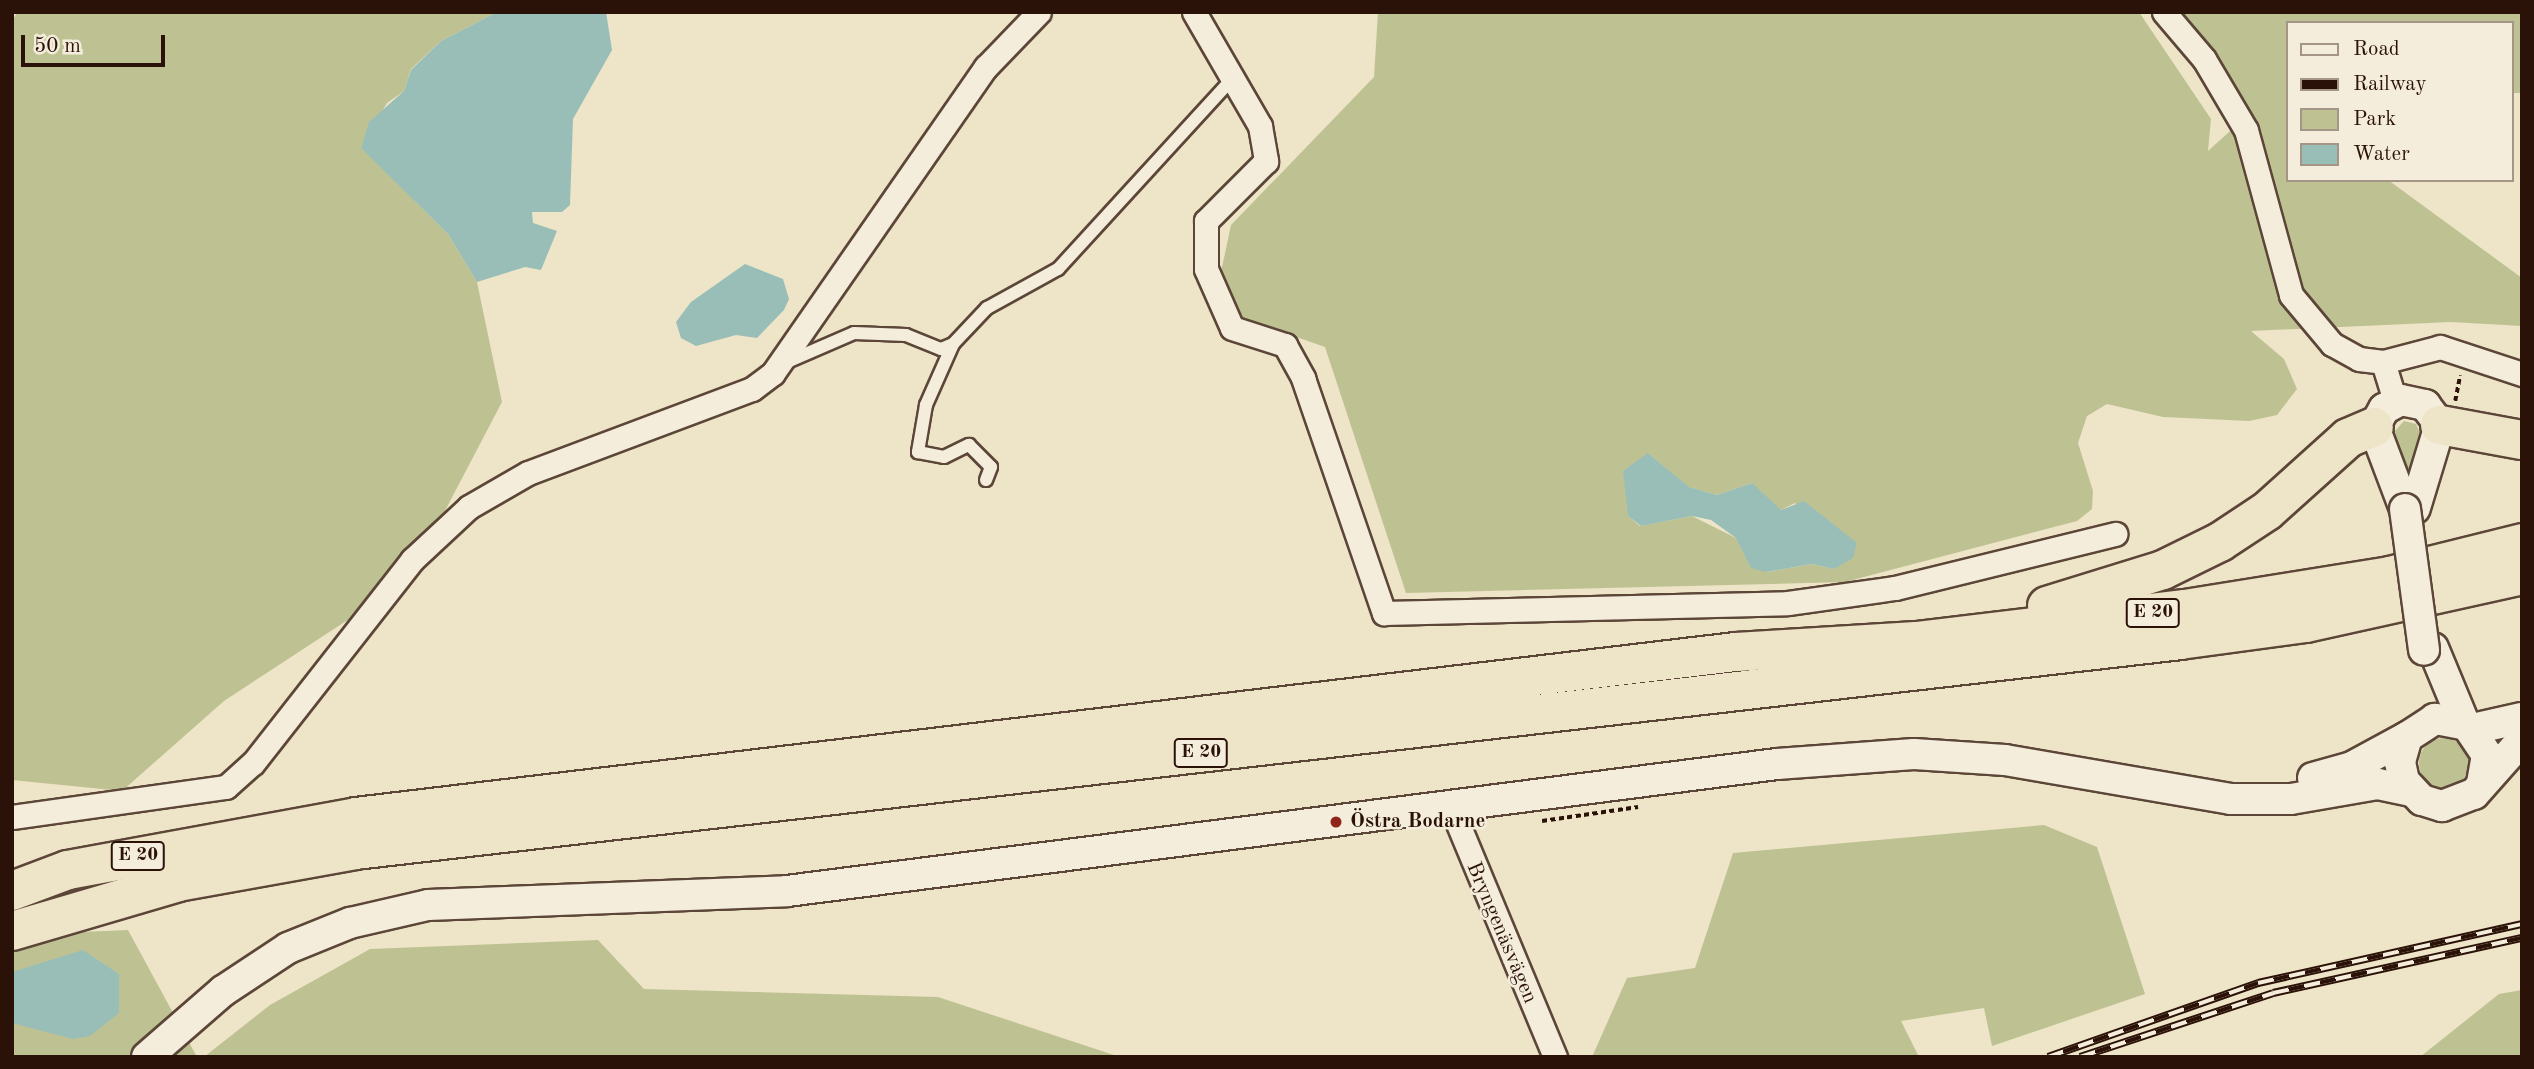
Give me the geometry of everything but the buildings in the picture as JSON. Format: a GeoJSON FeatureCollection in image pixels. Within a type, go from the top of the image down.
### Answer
{"type":"FeatureCollection","features":[{"type":"Feature","properties":{"kind":"highway"},"geometry":{"type":"LineString","coordinates":[[1916,640],[1961,621],[2033,610],[2174,565],[2243,528],[2348,438],[2385,414]]}},
{"type":"Feature","properties":{"kind":"highway"},"geometry":{"type":"LineString","coordinates":[[2440,425],[2522,440]]}},
{"type":"Feature","properties":{"kind":"highway","name":"E 20"},"geometry":{"type":"LineString","coordinates":[[12,891],[68,870],[356,817],[1736,652],[1916,640],[2286,595],[2522,542]]}},
{"type":"Feature","properties":{"kind":"highway","name":"E 20"},"geometry":{"type":"LineString","coordinates":[[12,930],[178,882],[368,848],[2180,640],[2306,623],[2522,575]]}},
{"type":"Feature","properties":{"kind":"street"},"geometry":{"type":"LineString","coordinates":[[12,817],[226,787],[253,763],[412,559],[469,507],[528,473],[752,389],[777,368],[986,67],[1039,12]]}},
{"type":"Feature","properties":{"kind":"street"},"geometry":{"type":"LineString","coordinates":[[1194,12],[1260,126],[1266,161],[1206,221],[1206,269],[1232,328],[1285,345],[1303,378],[1384,614],[1788,603],[1895,587],[2115,534]]}},
{"type":"Feature","properties":{"kind":"street"},"geometry":{"type":"LineString","coordinates":[[2164,12],[2204,59],[2246,130],[2283,272],[2304,315],[2340,349],[2383,362],[2440,347],[2522,374]]}},
{"type":"Feature","properties":{"kind":"street"},"geometry":{"type":"LineString","coordinates":[[2383,362],[2385,414],[2410,508],[2428,649],[2430,691],[2400,762],[2411,791]]}},
{"type":"Feature","properties":{"kind":"street"},"geometry":{"type":"LineString","coordinates":[[2385,414],[2419,402],[2440,425],[2410,508]]}},
{"type":"Feature","properties":{"kind":"street"},"geometry":{"type":"LineString","coordinates":[[2428,649],[2487,755],[2482,783]]}},
{"type":"Feature","properties":{"kind":"street"},"geometry":{"type":"LineString","coordinates":[[2217,795],[2321,777],[2442,718],[2469,726],[2522,719]]}},
{"type":"Feature","properties":{"kind":"street"},"geometry":{"type":"LineString","coordinates":[[147,1057],[257,967],[312,937],[387,912],[787,891],[1777,764],[1914,754],[2005,760],[2217,795],[2291,799],[2378,784],[2411,791],[2448,806],[2482,783],[2522,740]]}},
{"type":"Feature","properties":{"kind":"street","name":"Bryngenäsvägen"},"geometry":{"type":"LineString","coordinates":[[1451,807],[1555,1057]]}},
{"type":"Feature","properties":{"kind":"lane"},"geometry":{"type":"LineString","coordinates":[[986,480],[991,467],[969,445],[944,457],[918,452],[926,405],[953,344],[987,308],[1058,269],[1233,78]]}},
{"type":"Feature","properties":{"kind":"lane"},"geometry":{"type":"LineString","coordinates":[[777,368],[853,333],[906,335],[941,349],[953,344]]}},
{"type":"Feature","properties":{"kind":"path"},"geometry":{"type":"LineString","coordinates":[[1530,821],[1616,815],[1643,805]]}},
{"type":"Feature","properties":{"kind":"green space"},"geometry":{"type":"Polygon","coordinates":[[[17,12],[497,12],[441,41],[411,69],[404,91],[387,103],[361,147],[448,234],[477,282],[502,402],[426,547],[392,591],[224,701],[122,791],[12,780],[12,22],[17,12]]]}},
{"type":"Feature","properties":{"kind":"green space"},"geometry":{"type":"Polygon","coordinates":[[[1378,12],[2139,12],[2211,119],[2208,151],[2250,113],[2181,12],[2522,12],[2522,93],[2513,93],[2513,21],[2286,21],[2286,182],[2391,182],[2522,278],[2522,326],[2451,322],[2251,331],[2284,359],[2297,389],[2277,415],[2249,421],[2163,417],[2107,404],[2087,416],[2078,443],[2093,491],[2092,509],[2077,521],[1845,582],[1406,593],[1325,347],[1233,315],[1221,272],[1231,225],[1374,77],[1378,12]],[[1648,453],[1628,516],[1640,526],[1692,516],[1736,538],[1766,572],[1812,564],[1834,569],[1795,503],[1781,510],[1766,503],[1752,483],[1717,495],[1688,487],[1648,453]]]}},
{"type":"Feature","properties":{"kind":"green space"},"geometry":{"type":"Polygon","coordinates":[[[2404,421],[2416,424],[2422,438],[2410,475],[2396,444],[2395,431],[2404,421]]]}},
{"type":"Feature","properties":{"kind":"green space"},"geometry":{"type":"Polygon","coordinates":[[[2444,738],[2462,745],[2469,763],[2462,781],[2444,788],[2426,781],[2419,763],[2426,745],[2444,738]]]}},
{"type":"Feature","properties":{"kind":"green space"},"geometry":{"type":"Polygon","coordinates":[[[2044,825],[2097,847],[2145,994],[1992,1046],[1984,1008],[1901,1021],[1919,1057],[1592,1057],[1627,978],[1695,968],[1733,853],[2044,825]]]}},
{"type":"Feature","properties":{"kind":"green space"},"geometry":{"type":"Polygon","coordinates":[[[128,930],[197,1057],[12,1057],[12,952],[81,932],[128,930]]]}},
{"type":"Feature","properties":{"kind":"green space"},"geometry":{"type":"Polygon","coordinates":[[[598,940],[644,989],[938,997],[1120,1057],[204,1057],[270,1005],[370,949],[598,940]]]}},
{"type":"Feature","properties":{"kind":"green space"},"geometry":{"type":"Polygon","coordinates":[[[2522,990],[2522,1057],[2420,1057],[2499,994],[2522,990]]]}},
{"type":"Feature","properties":{"kind":"water"},"geometry":{"type":"Polygon","coordinates":[[[497,12],[606,12],[612,50],[573,119],[570,205],[562,212],[532,212],[533,223],[557,231],[541,270],[525,267],[477,282],[448,234],[361,148],[369,122],[404,91],[411,70],[441,41],[497,12]]]}},
{"type":"Feature","properties":{"kind":"water"},"geometry":{"type":"Polygon","coordinates":[[[745,264],[783,279],[789,299],[784,310],[757,338],[736,335],[696,346],[681,338],[676,322],[691,302],[745,264]]]}},
{"type":"Feature","properties":{"kind":"water"},"geometry":{"type":"Polygon","coordinates":[[[1648,453],[1689,487],[1717,495],[1752,483],[1781,510],[1804,501],[1857,543],[1853,558],[1834,569],[1812,564],[1766,572],[1751,568],[1736,538],[1711,520],[1692,516],[1641,526],[1628,516],[1623,471],[1648,453]]]}},
{"type":"Feature","properties":{"kind":"water"},"geometry":{"type":"Polygon","coordinates":[[[83,950],[119,974],[119,1013],[90,1036],[73,1039],[12,1023],[12,972],[83,950]]]}},
{"type":"Feature","properties":{"kind":"railway"},"geometry":{"type":"LineString","coordinates":[[2048,1057],[2258,983],[2522,924]]}},
{"type":"Feature","properties":{"kind":"railway"},"geometry":{"type":"LineString","coordinates":[[2080,1057],[2273,993],[2522,938]]}},
{"type":"Feature","properties":{"kind":"place","name":"Östra Bodarne"},"geometry":{"type":"Point","coordinates":[1336,822]}}]}
